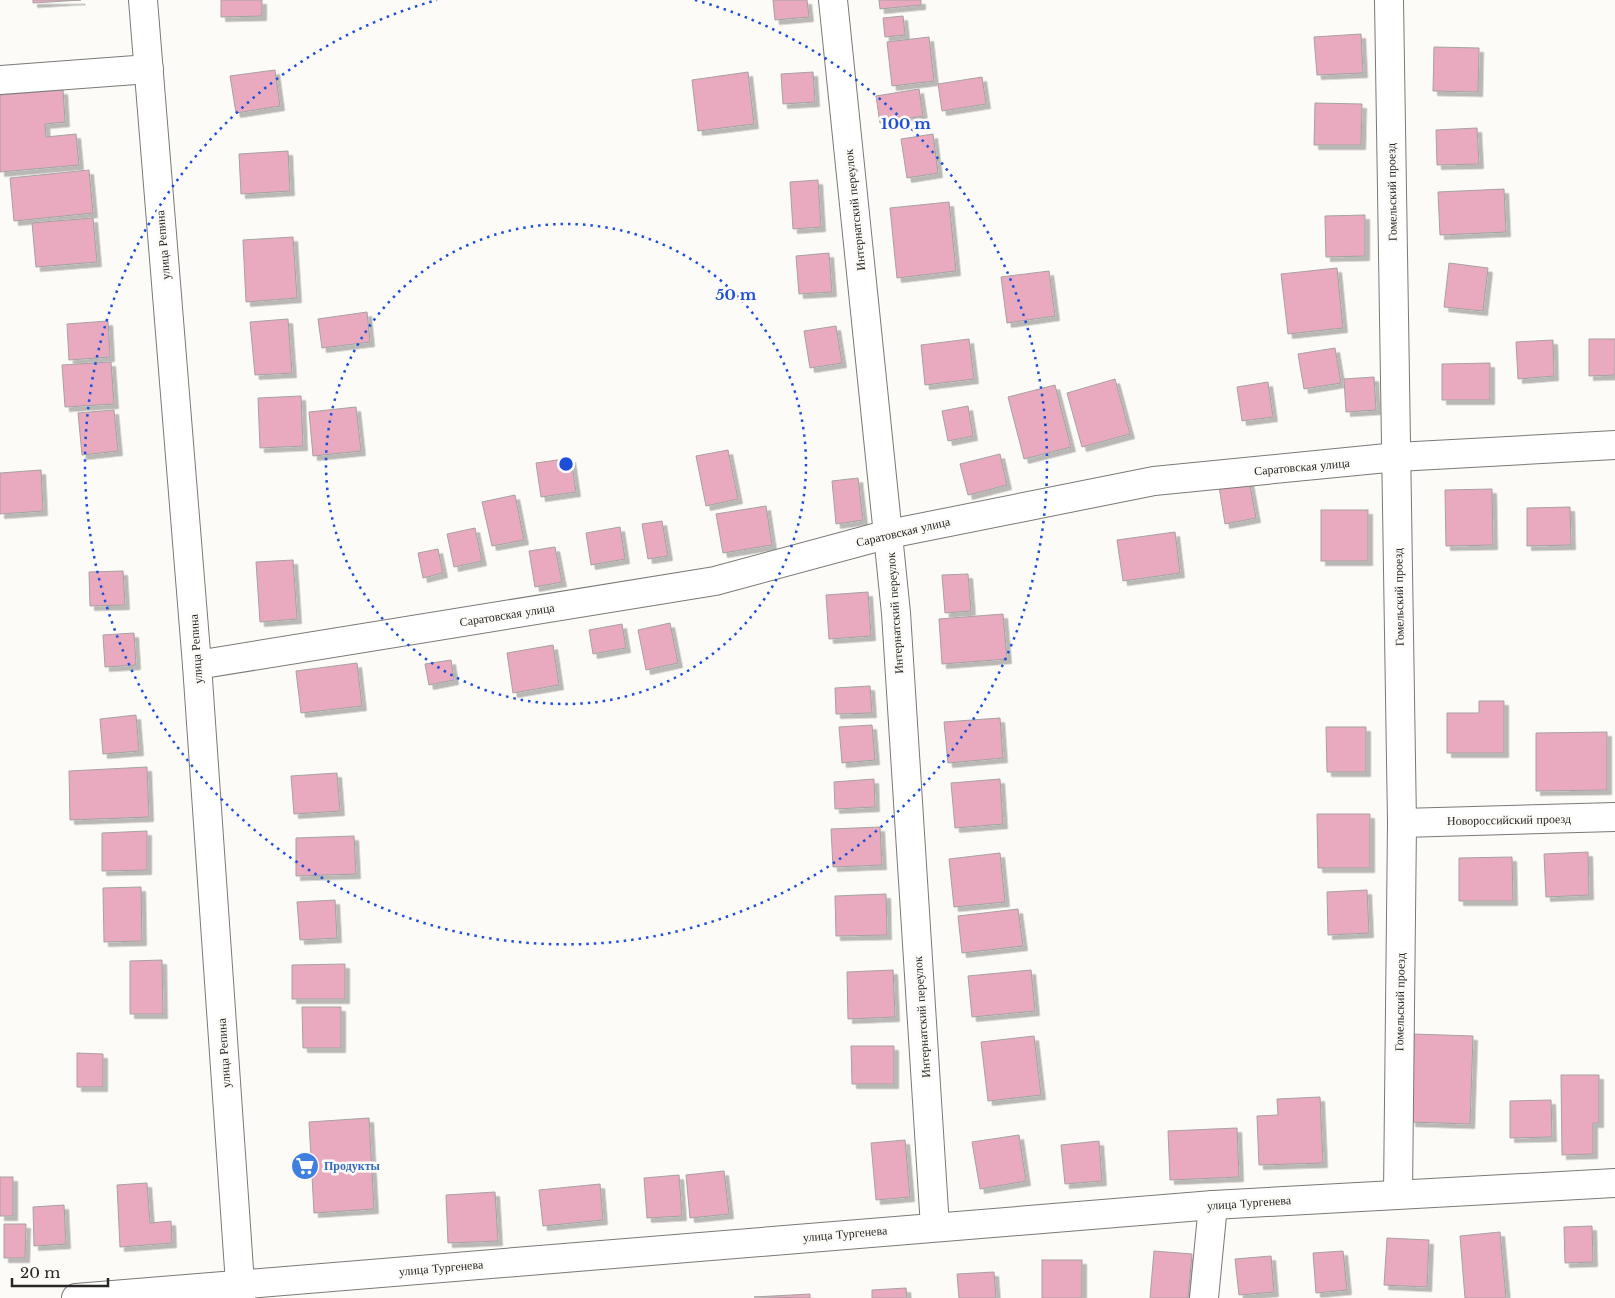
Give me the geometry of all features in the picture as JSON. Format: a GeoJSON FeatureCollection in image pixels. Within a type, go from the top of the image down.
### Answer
{"type":"FeatureCollection","features":[{"type":"Feature","properties":{"kind":"street","name":"улица Репина"},"geometry":{"type":"LineString","coordinates":[[143,0],[197,665],[240,1291]]}},
{"type":"Feature","properties":{"kind":"street","name":"Интернатский переулок"},"geometry":{"type":"LineString","coordinates":[[833,0],[896,613],[935,1227]]}},
{"type":"Feature","properties":{"kind":"street","name":"Гомельский проезд"},"geometry":{"type":"LineString","coordinates":[[1389,0],[1402,823],[1398,1194]]}},
{"type":"Feature","properties":{"kind":"street"},"geometry":{"type":"LineString","coordinates":[[0,80],[149,69]]}},
{"type":"Feature","properties":{"kind":"street","name":"Саратовская улица"},"geometry":{"type":"LineString","coordinates":[[197,665],[715,581],[889,534],[1154,481],[1397,457],[1615,445]]}},
{"type":"Feature","properties":{"kind":"street","name":"Новороссийский проезд"},"geometry":{"type":"LineString","coordinates":[[1402,823],[1615,817]]}},
{"type":"Feature","properties":{"kind":"street","name":"улица Тургенева"},"geometry":{"type":"LineString","coordinates":[[76,1298],[240,1291],[935,1227],[1213,1205],[1615,1183]]}},
{"type":"Feature","properties":{"kind":"street"},"geometry":{"type":"LineString","coordinates":[[1204,1298],[1213,1205]]}},
{"type":"Feature","properties":{"kind":"building"},"geometry":{"type":"Polygon","coordinates":[[[33,0],[81,0],[33,3],[33,0]]]}},
{"type":"Feature","properties":{"kind":"building"},"geometry":{"type":"Polygon","coordinates":[[[221,0],[262,0],[262,16],[221,17],[221,0]]]}},
{"type":"Feature","properties":{"kind":"building"},"geometry":{"type":"Polygon","coordinates":[[[773,0],[807,0],[809,17],[775,20],[773,0]]]}},
{"type":"Feature","properties":{"kind":"building"},"geometry":{"type":"Polygon","coordinates":[[[879,0],[921,0],[921,5],[880,9],[879,0]]]}},
{"type":"Feature","properties":{"kind":"building"},"geometry":{"type":"Polygon","coordinates":[[[903,16],[905,35],[885,37],[883,18],[903,16]]]}},
{"type":"Feature","properties":{"kind":"building"},"geometry":{"type":"Polygon","coordinates":[[[1361,34],[1363,73],[1317,75],[1314,37],[1361,34]]]}},
{"type":"Feature","properties":{"kind":"building"},"geometry":{"type":"Polygon","coordinates":[[[929,37],[934,81],[892,86],[887,42],[929,37]]]}},
{"type":"Feature","properties":{"kind":"building"},"geometry":{"type":"Polygon","coordinates":[[[1434,47],[1479,48],[1478,92],[1433,91],[1434,47]]]}},
{"type":"Feature","properties":{"kind":"building"},"geometry":{"type":"Polygon","coordinates":[[[275,70],[280,106],[236,113],[230,76],[275,70]]]}},
{"type":"Feature","properties":{"kind":"building"},"geometry":{"type":"Polygon","coordinates":[[[748,72],[754,124],[698,131],[692,80],[748,72]]]}},
{"type":"Feature","properties":{"kind":"building"},"geometry":{"type":"Polygon","coordinates":[[[813,72],[815,102],[783,104],[781,74],[813,72]]]}},
{"type":"Feature","properties":{"kind":"building"},"geometry":{"type":"Polygon","coordinates":[[[982,77],[986,104],[942,111],[938,84],[982,77]]]}},
{"type":"Feature","properties":{"kind":"building"},"geometry":{"type":"Polygon","coordinates":[[[919,89],[923,116],[880,123],[876,96],[919,89]]]}},
{"type":"Feature","properties":{"kind":"building"},"geometry":{"type":"Polygon","coordinates":[[[63,90],[65,122],[45,124],[46,137],[76,134],[79,165],[0,172],[0,95],[63,90]]]}},
{"type":"Feature","properties":{"kind":"building"},"geometry":{"type":"Polygon","coordinates":[[[1315,103],[1362,104],[1361,145],[1314,145],[1315,103]]]}},
{"type":"Feature","properties":{"kind":"building"},"geometry":{"type":"Polygon","coordinates":[[[1477,128],[1479,164],[1437,165],[1436,130],[1477,128]]]}},
{"type":"Feature","properties":{"kind":"building"},"geometry":{"type":"Polygon","coordinates":[[[933,134],[938,173],[907,178],[901,139],[933,134]]]}},
{"type":"Feature","properties":{"kind":"building"},"geometry":{"type":"Polygon","coordinates":[[[288,151],[290,191],[241,194],[239,154],[288,151]]]}},
{"type":"Feature","properties":{"kind":"building"},"geometry":{"type":"Polygon","coordinates":[[[89,170],[93,213],[14,221],[10,178],[89,170]]]}},
{"type":"Feature","properties":{"kind":"building"},"geometry":{"type":"Polygon","coordinates":[[[818,180],[821,227],[793,229],[790,182],[818,180]]]}},
{"type":"Feature","properties":{"kind":"building"},"geometry":{"type":"Polygon","coordinates":[[[1504,189],[1506,232],[1440,235],[1438,192],[1504,189]]]}},
{"type":"Feature","properties":{"kind":"building"},"geometry":{"type":"Polygon","coordinates":[[[949,202],[956,271],[897,278],[890,208],[949,202]]]}},
{"type":"Feature","properties":{"kind":"building"},"geometry":{"type":"Polygon","coordinates":[[[1365,215],[1365,256],[1326,257],[1325,216],[1365,215]]]}},
{"type":"Feature","properties":{"kind":"building"},"geometry":{"type":"Polygon","coordinates":[[[93,218],[97,262],[36,267],[32,223],[93,218]]]}},
{"type":"Feature","properties":{"kind":"building"},"geometry":{"type":"Polygon","coordinates":[[[293,237],[297,298],[246,302],[243,240],[293,237]]]}},
{"type":"Feature","properties":{"kind":"building"},"geometry":{"type":"Polygon","coordinates":[[[829,253],[832,292],[799,294],[796,256],[829,253]]]}},
{"type":"Feature","properties":{"kind":"building"},"geometry":{"type":"Polygon","coordinates":[[[1449,263],[1488,268],[1483,311],[1444,307],[1449,263]]]}},
{"type":"Feature","properties":{"kind":"building"},"geometry":{"type":"Polygon","coordinates":[[[1337,268],[1343,328],[1288,334],[1281,274],[1337,268]]]}},
{"type":"Feature","properties":{"kind":"building"},"geometry":{"type":"Polygon","coordinates":[[[1049,271],[1055,316],[1007,323],[1001,277],[1049,271]]]}},
{"type":"Feature","properties":{"kind":"building"},"geometry":{"type":"Polygon","coordinates":[[[367,312],[370,342],[322,348],[318,319],[367,312]]]}},
{"type":"Feature","properties":{"kind":"building"},"geometry":{"type":"Polygon","coordinates":[[[288,319],[292,373],[255,375],[250,322],[288,319]]]}},
{"type":"Feature","properties":{"kind":"building"},"geometry":{"type":"Polygon","coordinates":[[[108,321],[110,357],[69,360],[67,324],[108,321]]]}},
{"type":"Feature","properties":{"kind":"building"},"geometry":{"type":"Polygon","coordinates":[[[836,326],[842,363],[810,368],[804,331],[836,326]]]}},
{"type":"Feature","properties":{"kind":"building"},"geometry":{"type":"Polygon","coordinates":[[[969,339],[974,379],[925,385],[921,345],[969,339]]]}},
{"type":"Feature","properties":{"kind":"building"},"geometry":{"type":"Polygon","coordinates":[[[1589,339],[1615,339],[1615,375],[1589,376],[1589,339]]]}},
{"type":"Feature","properties":{"kind":"building"},"geometry":{"type":"Polygon","coordinates":[[[1553,340],[1554,376],[1518,379],[1516,342],[1553,340]]]}},
{"type":"Feature","properties":{"kind":"building"},"geometry":{"type":"Polygon","coordinates":[[[1335,348],[1341,383],[1304,389],[1298,354],[1335,348]]]}},
{"type":"Feature","properties":{"kind":"building"},"geometry":{"type":"Polygon","coordinates":[[[111,362],[114,404],[65,407],[62,365],[111,362]]]}},
{"type":"Feature","properties":{"kind":"building"},"geometry":{"type":"Polygon","coordinates":[[[1490,363],[1490,400],[1442,400],[1442,364],[1490,363]]]}},
{"type":"Feature","properties":{"kind":"building"},"geometry":{"type":"Polygon","coordinates":[[[1374,377],[1376,410],[1346,412],[1344,379],[1374,377]]]}},
{"type":"Feature","properties":{"kind":"building"},"geometry":{"type":"Polygon","coordinates":[[[1115,379],[1130,434],[1082,447],[1067,393],[1115,379]]]}},
{"type":"Feature","properties":{"kind":"building"},"geometry":{"type":"Polygon","coordinates":[[[1268,382],[1273,417],[1242,421],[1237,387],[1268,382]]]}},
{"type":"Feature","properties":{"kind":"building"},"geometry":{"type":"Polygon","coordinates":[[[1055,385],[1071,447],[1024,459],[1008,397],[1055,385]]]}},
{"type":"Feature","properties":{"kind":"building"},"geometry":{"type":"Polygon","coordinates":[[[301,396],[303,446],[260,448],[258,398],[301,396]]]}},
{"type":"Feature","properties":{"kind":"building"},"geometry":{"type":"Polygon","coordinates":[[[968,406],[973,436],[948,441],[942,411],[968,406]]]}},
{"type":"Feature","properties":{"kind":"building"},"geometry":{"type":"Polygon","coordinates":[[[356,407],[361,451],[313,456],[309,412],[356,407]]]}},
{"type":"Feature","properties":{"kind":"building"},"geometry":{"type":"Polygon","coordinates":[[[114,410],[118,451],[82,455],[78,413],[114,410]]]}},
{"type":"Feature","properties":{"kind":"building"},"geometry":{"type":"Polygon","coordinates":[[[728,450],[738,499],[706,506],[696,456],[728,450]]]}},
{"type":"Feature","properties":{"kind":"building"},"geometry":{"type":"Polygon","coordinates":[[[1000,454],[1007,485],[968,495],[960,464],[1000,454]]]}},
{"type":"Feature","properties":{"kind":"building"},"geometry":{"type":"Polygon","coordinates":[[[571,458],[576,492],[541,497],[536,463],[571,458]]]}},
{"type":"Feature","properties":{"kind":"building"},"geometry":{"type":"Polygon","coordinates":[[[41,470],[43,511],[0,514],[0,473],[41,470]]]}},
{"type":"Feature","properties":{"kind":"building"},"geometry":{"type":"Polygon","coordinates":[[[858,478],[863,520],[836,524],[832,481],[858,478]]]}},
{"type":"Feature","properties":{"kind":"building"},"geometry":{"type":"Polygon","coordinates":[[[1249,480],[1256,518],[1225,524],[1219,486],[1249,480]]]}},
{"type":"Feature","properties":{"kind":"building"},"geometry":{"type":"Polygon","coordinates":[[[1492,489],[1493,545],[1446,546],[1445,490],[1492,489]]]}},
{"type":"Feature","properties":{"kind":"building"},"geometry":{"type":"Polygon","coordinates":[[[515,495],[524,540],[492,546],[482,502],[515,495]]]}},
{"type":"Feature","properties":{"kind":"building"},"geometry":{"type":"Polygon","coordinates":[[[766,506],[772,545],[723,553],[716,514],[766,506]]]}},
{"type":"Feature","properties":{"kind":"building"},"geometry":{"type":"Polygon","coordinates":[[[1570,507],[1571,545],[1527,546],[1527,508],[1570,507]]]}},
{"type":"Feature","properties":{"kind":"building"},"geometry":{"type":"Polygon","coordinates":[[[1321,510],[1368,510],[1368,561],[1321,561],[1321,510]]]}},
{"type":"Feature","properties":{"kind":"building"},"geometry":{"type":"Polygon","coordinates":[[[662,521],[668,556],[648,559],[642,524],[662,521]]]}},
{"type":"Feature","properties":{"kind":"building"},"geometry":{"type":"Polygon","coordinates":[[[620,527],[625,559],[591,565],[586,533],[620,527]]]}},
{"type":"Feature","properties":{"kind":"building"},"geometry":{"type":"Polygon","coordinates":[[[475,528],[482,561],[454,567],[447,534],[475,528]]]}},
{"type":"Feature","properties":{"kind":"building"},"geometry":{"type":"Polygon","coordinates":[[[1175,532],[1180,573],[1123,581],[1117,540],[1175,532]]]}},
{"type":"Feature","properties":{"kind":"building"},"geometry":{"type":"Polygon","coordinates":[[[555,547],[562,582],[535,587],[529,551],[555,547]]]}},
{"type":"Feature","properties":{"kind":"building"},"geometry":{"type":"Polygon","coordinates":[[[438,549],[443,573],[423,578],[418,553],[438,549]]]}},
{"type":"Feature","properties":{"kind":"building"},"geometry":{"type":"Polygon","coordinates":[[[293,560],[297,619],[260,622],[256,562],[293,560]]]}},
{"type":"Feature","properties":{"kind":"building"},"geometry":{"type":"Polygon","coordinates":[[[123,571],[125,605],[90,606],[89,572],[123,571]]]}},
{"type":"Feature","properties":{"kind":"building"},"geometry":{"type":"Polygon","coordinates":[[[968,574],[971,611],[945,613],[942,575],[968,574]]]}},
{"type":"Feature","properties":{"kind":"building"},"geometry":{"type":"Polygon","coordinates":[[[868,592],[871,636],[829,639],[826,595],[868,592]]]}},
{"type":"Feature","properties":{"kind":"building"},"geometry":{"type":"Polygon","coordinates":[[[1003,614],[1007,659],[942,664],[939,619],[1003,614]]]}},
{"type":"Feature","properties":{"kind":"building"},"geometry":{"type":"Polygon","coordinates":[[[670,623],[678,663],[646,670],[638,630],[670,623]]]}},
{"type":"Feature","properties":{"kind":"building"},"geometry":{"type":"Polygon","coordinates":[[[622,624],[626,648],[593,654],[589,630],[622,624]]]}},
{"type":"Feature","properties":{"kind":"building"},"geometry":{"type":"Polygon","coordinates":[[[134,633],[136,665],[105,667],[103,635],[134,633]]]}},
{"type":"Feature","properties":{"kind":"building"},"geometry":{"type":"Polygon","coordinates":[[[553,645],[559,685],[513,693],[507,653],[553,645]]]}},
{"type":"Feature","properties":{"kind":"building"},"geometry":{"type":"Polygon","coordinates":[[[451,660],[454,680],[429,685],[425,664],[451,660]]]}},
{"type":"Feature","properties":{"kind":"building"},"geometry":{"type":"Polygon","coordinates":[[[357,663],[362,706],[301,713],[296,671],[357,663]]]}},
{"type":"Feature","properties":{"kind":"building"},"geometry":{"type":"Polygon","coordinates":[[[870,686],[872,713],[836,714],[835,688],[870,686]]]}},
{"type":"Feature","properties":{"kind":"building"},"geometry":{"type":"Polygon","coordinates":[[[1479,701],[1504,701],[1504,753],[1447,753],[1447,713],[1479,713],[1479,701]]]}},
{"type":"Feature","properties":{"kind":"building"},"geometry":{"type":"Polygon","coordinates":[[[136,715],[139,751],[103,754],[100,719],[136,715]]]}},
{"type":"Feature","properties":{"kind":"building"},"geometry":{"type":"Polygon","coordinates":[[[1000,718],[1003,758],[948,763],[944,722],[1000,718]]]}},
{"type":"Feature","properties":{"kind":"building"},"geometry":{"type":"Polygon","coordinates":[[[872,725],[875,760],[842,763],[839,727],[872,725]]]}},
{"type":"Feature","properties":{"kind":"building"},"geometry":{"type":"Polygon","coordinates":[[[1326,727],[1366,727],[1366,772],[1327,772],[1326,727]]]}},
{"type":"Feature","properties":{"kind":"building"},"geometry":{"type":"Polygon","coordinates":[[[1607,732],[1607,790],[1536,791],[1536,733],[1607,732]]]}},
{"type":"Feature","properties":{"kind":"building"},"geometry":{"type":"Polygon","coordinates":[[[147,767],[149,817],[70,820],[69,771],[147,767]]]}},
{"type":"Feature","properties":{"kind":"building"},"geometry":{"type":"Polygon","coordinates":[[[337,773],[340,811],[294,814],[291,776],[337,773]]]}},
{"type":"Feature","properties":{"kind":"building"},"geometry":{"type":"Polygon","coordinates":[[[874,779],[875,807],[835,809],[834,782],[874,779]]]}},
{"type":"Feature","properties":{"kind":"building"},"geometry":{"type":"Polygon","coordinates":[[[1000,779],[1003,824],[955,828],[951,783],[1000,779]]]}},
{"type":"Feature","properties":{"kind":"building"},"geometry":{"type":"Polygon","coordinates":[[[1317,814],[1370,814],[1370,868],[1318,868],[1317,814]]]}},
{"type":"Feature","properties":{"kind":"building"},"geometry":{"type":"Polygon","coordinates":[[[880,827],[882,865],[833,867],[831,829],[880,827]]]}},
{"type":"Feature","properties":{"kind":"building"},"geometry":{"type":"Polygon","coordinates":[[[147,831],[147,870],[102,871],[102,833],[147,831]]]}},
{"type":"Feature","properties":{"kind":"building"},"geometry":{"type":"Polygon","coordinates":[[[354,836],[356,874],[296,876],[296,838],[354,836]]]}},
{"type":"Feature","properties":{"kind":"building"},"geometry":{"type":"Polygon","coordinates":[[[1588,852],[1589,895],[1546,897],[1544,854],[1588,852]]]}},
{"type":"Feature","properties":{"kind":"building"},"geometry":{"type":"Polygon","coordinates":[[[1000,853],[1005,902],[954,907],[949,859],[1000,853]]]}},
{"type":"Feature","properties":{"kind":"building"},"geometry":{"type":"Polygon","coordinates":[[[1512,857],[1513,901],[1459,901],[1459,858],[1512,857]]]}},
{"type":"Feature","properties":{"kind":"building"},"geometry":{"type":"Polygon","coordinates":[[[141,887],[142,941],[104,942],[103,888],[141,887]]]}},
{"type":"Feature","properties":{"kind":"building"},"geometry":{"type":"Polygon","coordinates":[[[1367,890],[1369,933],[1328,935],[1327,892],[1367,890]]]}},
{"type":"Feature","properties":{"kind":"building"},"geometry":{"type":"Polygon","coordinates":[[[886,894],[887,935],[836,936],[835,896],[886,894]]]}},
{"type":"Feature","properties":{"kind":"building"},"geometry":{"type":"Polygon","coordinates":[[[335,900],[337,938],[300,940],[297,902],[335,900]]]}},
{"type":"Feature","properties":{"kind":"building"},"geometry":{"type":"Polygon","coordinates":[[[1018,909],[1023,946],[962,953],[958,916],[1018,909]]]}},
{"type":"Feature","properties":{"kind":"building"},"geometry":{"type":"Polygon","coordinates":[[[162,960],[163,1014],[130,1014],[130,961],[162,960]]]}},
{"type":"Feature","properties":{"kind":"building"},"geometry":{"type":"Polygon","coordinates":[[[345,964],[345,999],[292,999],[292,965],[345,964]]]}},
{"type":"Feature","properties":{"kind":"building"},"geometry":{"type":"Polygon","coordinates":[[[893,970],[895,1017],[848,1019],[847,972],[893,970]]]}},
{"type":"Feature","properties":{"kind":"building"},"geometry":{"type":"Polygon","coordinates":[[[1031,970],[1035,1011],[972,1017],[968,976],[1031,970]]]}},
{"type":"Feature","properties":{"kind":"building"},"geometry":{"type":"Polygon","coordinates":[[[302,1007],[341,1007],[341,1048],[303,1048],[302,1007]]]}},
{"type":"Feature","properties":{"kind":"building"},"geometry":{"type":"Polygon","coordinates":[[[1413,1034],[1473,1036],[1470,1124],[1411,1122],[1413,1034]]]}},
{"type":"Feature","properties":{"kind":"building"},"geometry":{"type":"Polygon","coordinates":[[[1034,1036],[1041,1095],[988,1101],[981,1042],[1034,1036]]]}},
{"type":"Feature","properties":{"kind":"building"},"geometry":{"type":"Polygon","coordinates":[[[851,1046],[894,1046],[894,1084],[852,1084],[851,1046]]]}},
{"type":"Feature","properties":{"kind":"building"},"geometry":{"type":"Polygon","coordinates":[[[77,1053],[103,1054],[103,1087],[77,1087],[77,1053]]]}},
{"type":"Feature","properties":{"kind":"building"},"geometry":{"type":"Polygon","coordinates":[[[1561,1075],[1599,1075],[1599,1123],[1593,1123],[1593,1154],[1562,1155],[1561,1075]]]}},
{"type":"Feature","properties":{"kind":"building"},"geometry":{"type":"Polygon","coordinates":[[[1320,1097],[1323,1163],[1259,1165],[1257,1116],[1278,1115],[1277,1099],[1320,1097]]]}},
{"type":"Feature","properties":{"kind":"building"},"geometry":{"type":"Polygon","coordinates":[[[1551,1100],[1552,1137],[1510,1138],[1510,1101],[1551,1100]]]}},
{"type":"Feature","properties":{"kind":"building"},"geometry":{"type":"Polygon","coordinates":[[[369,1118],[374,1209],[314,1213],[309,1122],[369,1118]]]}},
{"type":"Feature","properties":{"kind":"building"},"geometry":{"type":"Polygon","coordinates":[[[1237,1128],[1239,1177],[1170,1180],[1168,1131],[1237,1128]]]}},
{"type":"Feature","properties":{"kind":"building"},"geometry":{"type":"Polygon","coordinates":[[[1019,1135],[1026,1181],[980,1189],[972,1142],[1019,1135]]]}},
{"type":"Feature","properties":{"kind":"building"},"geometry":{"type":"Polygon","coordinates":[[[905,1140],[910,1197],[876,1200],[871,1143],[905,1140]]]}},
{"type":"Feature","properties":{"kind":"building"},"geometry":{"type":"Polygon","coordinates":[[[1099,1141],[1102,1181],[1065,1184],[1061,1145],[1099,1141]]]}},
{"type":"Feature","properties":{"kind":"building"},"geometry":{"type":"Polygon","coordinates":[[[724,1171],[729,1214],[690,1218],[686,1175],[724,1171]]]}},
{"type":"Feature","properties":{"kind":"building"},"geometry":{"type":"Polygon","coordinates":[[[679,1175],[682,1216],[647,1218],[644,1178],[679,1175]]]}},
{"type":"Feature","properties":{"kind":"building"},"geometry":{"type":"Polygon","coordinates":[[[0,1177],[13,1177],[13,1216],[0,1216],[0,1177]]]}},
{"type":"Feature","properties":{"kind":"building"},"geometry":{"type":"Polygon","coordinates":[[[147,1183],[150,1223],[171,1221],[172,1243],[120,1247],[117,1185],[147,1183]]]}},
{"type":"Feature","properties":{"kind":"building"},"geometry":{"type":"Polygon","coordinates":[[[600,1184],[603,1220],[543,1226],[539,1190],[600,1184]]]}},
{"type":"Feature","properties":{"kind":"building"},"geometry":{"type":"Polygon","coordinates":[[[495,1192],[498,1241],[448,1243],[446,1195],[495,1192]]]}},
{"type":"Feature","properties":{"kind":"building"},"geometry":{"type":"Polygon","coordinates":[[[64,1205],[66,1244],[34,1246],[33,1207],[64,1205]]]}},
{"type":"Feature","properties":{"kind":"building"},"geometry":{"type":"Polygon","coordinates":[[[4,1224],[26,1224],[25,1258],[4,1258],[4,1224]]]}},
{"type":"Feature","properties":{"kind":"building"},"geometry":{"type":"Polygon","coordinates":[[[1592,1226],[1593,1262],[1565,1263],[1564,1227],[1592,1226]]]}},
{"type":"Feature","properties":{"kind":"building"},"geometry":{"type":"Polygon","coordinates":[[[1500,1232],[1506,1298],[1465,1298],[1460,1236],[1500,1232]]]}},
{"type":"Feature","properties":{"kind":"building"},"geometry":{"type":"Polygon","coordinates":[[[1387,1238],[1429,1240],[1427,1287],[1384,1285],[1387,1238]]]}},
{"type":"Feature","properties":{"kind":"building"},"geometry":{"type":"Polygon","coordinates":[[[1154,1251],[1192,1254],[1188,1298],[1150,1298],[1154,1251]]]}},
{"type":"Feature","properties":{"kind":"building"},"geometry":{"type":"Polygon","coordinates":[[[1343,1251],[1347,1290],[1316,1293],[1313,1253],[1343,1251]]]}},
{"type":"Feature","properties":{"kind":"building"},"geometry":{"type":"Polygon","coordinates":[[[1271,1256],[1274,1292],[1239,1295],[1235,1259],[1271,1256]]]}},
{"type":"Feature","properties":{"kind":"building"},"geometry":{"type":"Polygon","coordinates":[[[1042,1260],[1082,1260],[1082,1298],[1042,1298],[1042,1260]]]}},
{"type":"Feature","properties":{"kind":"building"},"geometry":{"type":"Polygon","coordinates":[[[994,1272],[996,1298],[959,1298],[957,1274],[994,1272]]]}},
{"type":"Feature","properties":{"kind":"building"},"geometry":{"type":"Polygon","coordinates":[[[906,1288],[907,1298],[872,1298],[872,1290],[906,1288]]]}},
{"type":"Feature","properties":{"kind":"building"},"geometry":{"type":"Polygon","coordinates":[[[810,1294],[810,1298],[754,1297],[810,1294]]]}},
{"type":"Feature","properties":{"kind":"place","name":"Продукты"},"geometry":{"type":"Point","coordinates":[305,1166]}}]}
